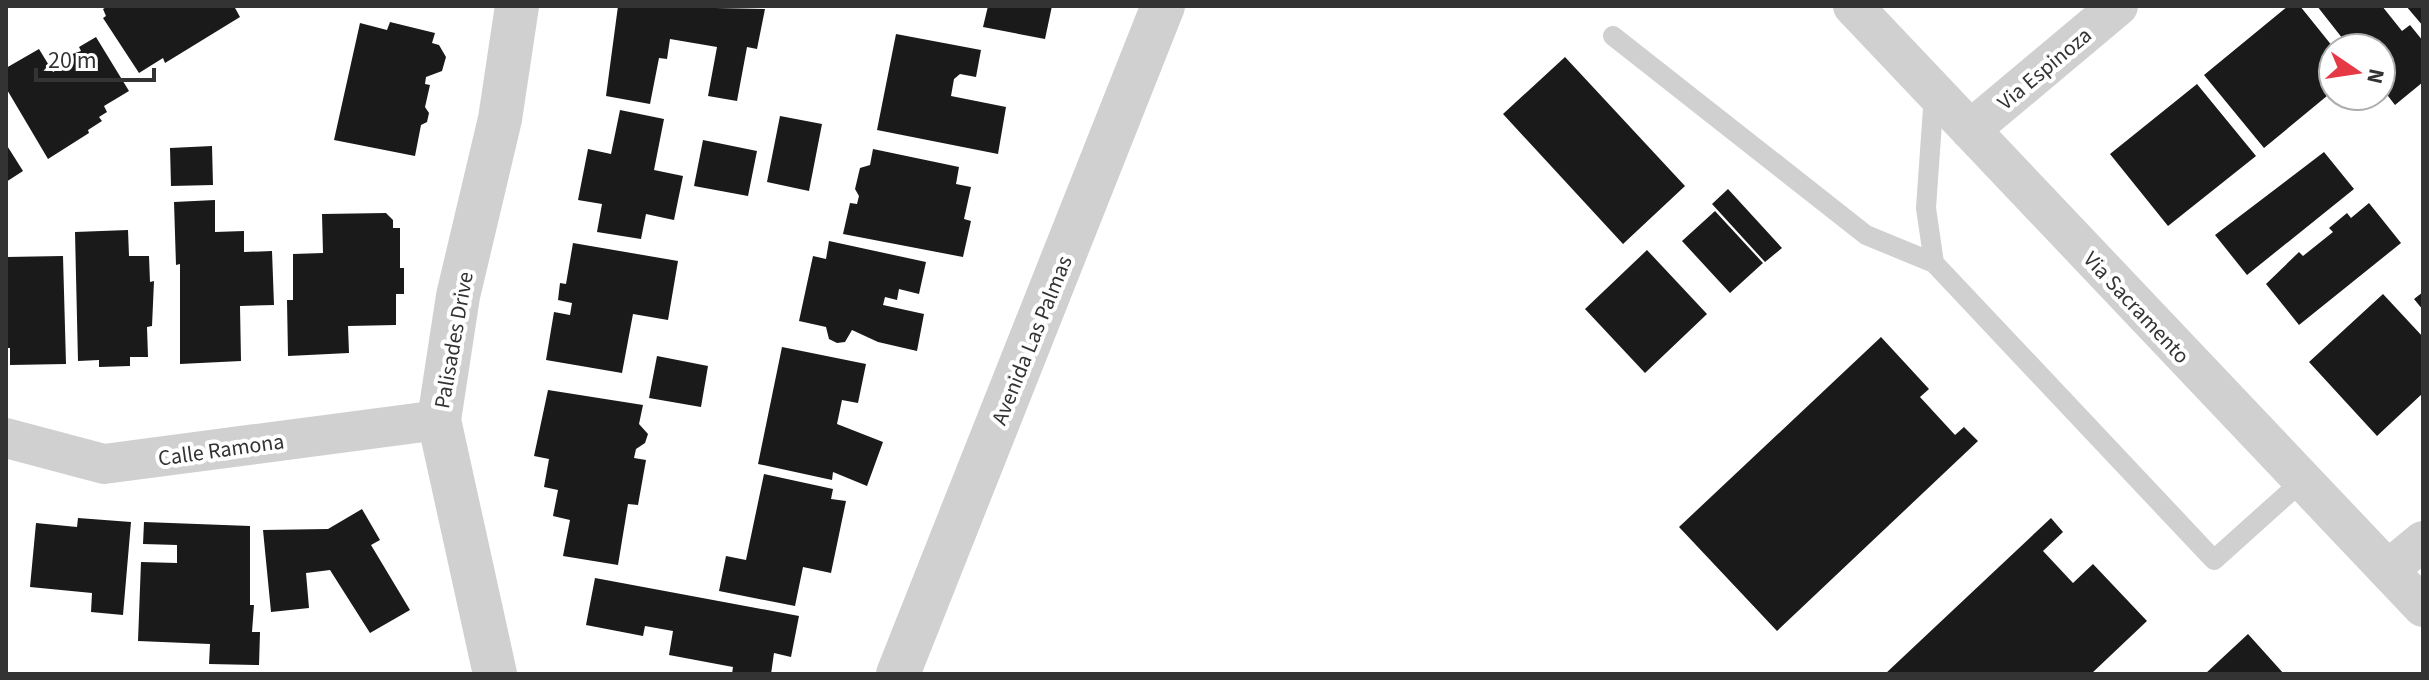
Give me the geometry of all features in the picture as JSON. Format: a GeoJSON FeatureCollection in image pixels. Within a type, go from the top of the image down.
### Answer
{"type":"FeatureCollection","features":[{"type":"Feature","properties":{"kind":"street","name":"Palisades Drive"},"geometry":{"type":"LineString","coordinates":[[495,674],[439,420],[458,296],[500,119],[517,6]]}},
{"type":"Feature","properties":{"kind":"street","name":"Avenida Las Palmas"},"geometry":{"type":"LineString","coordinates":[[898,674],[1163,6]]}},
{"type":"Feature","properties":{"kind":"street","name":"Via Sacramento"},"geometry":{"type":"LineString","coordinates":[[1853,6],[2423,607]]}},
{"type":"Feature","properties":{"kind":"street","name":"Via Espinoza"},"geometry":{"type":"LineString","coordinates":[[1970,130],[2118,6]]}},
{"type":"Feature","properties":{"kind":"street","name":"Calle Ramona"},"geometry":{"type":"LineString","coordinates":[[6,438],[104,464],[439,420]]}},
{"type":"Feature","properties":{"kind":"street"},"geometry":{"type":"LineString","coordinates":[[2388,570],[2423,541]]}},
{"type":"Feature","properties":{"kind":"lane"},"geometry":{"type":"LineString","coordinates":[[1613,36],[1866,235],[1934,263],[2214,560],[2302,481]]}},
{"type":"Feature","properties":{"kind":"lane"},"geometry":{"type":"LineString","coordinates":[[1934,94],[1926,208],[1934,263]]}},
{"type":"Feature","properties":{"kind":"building"},"geometry":{"type":"Polygon","coordinates":[[[108,6],[234,6],[240,17],[165,63],[163,58],[139,73],[103,18],[106,16],[103,9],[108,6]]]}},
{"type":"Feature","properties":{"kind":"building"},"geometry":{"type":"Polygon","coordinates":[[[618,6],[765,9],[757,49],[747,47],[737,101],[708,96],[717,47],[670,39],[667,59],[659,58],[650,104],[606,96],[618,6]]]}},
{"type":"Feature","properties":{"kind":"building"},"geometry":{"type":"Polygon","coordinates":[[[988,6],[1052,6],[1045,39],[983,27],[988,6]]]}},
{"type":"Feature","properties":{"kind":"building"},"geometry":{"type":"Polygon","coordinates":[[[2288,6],[2300,6],[2321,32],[2317,32],[2317,104],[2264,148],[2204,75],[2288,6]]]}},
{"type":"Feature","properties":{"kind":"building"},"geometry":{"type":"Polygon","coordinates":[[[2317,6],[2382,6],[2402,31],[2410,25],[2423,41],[2423,82],[2397,103],[2397,32],[2337,32],[2317,6]]]}},
{"type":"Feature","properties":{"kind":"building"},"geometry":{"type":"Polygon","coordinates":[[[2406,6],[2423,6],[2423,26],[2406,6]]]}},
{"type":"Feature","properties":{"kind":"building"},"geometry":{"type":"Polygon","coordinates":[[[390,22],[435,33],[432,43],[439,45],[446,57],[442,71],[426,77],[425,84],[430,85],[425,107],[429,113],[427,122],[421,125],[415,156],[334,140],[360,23],[387,30],[390,22]]]}},
{"type":"Feature","properties":{"kind":"building"},"geometry":{"type":"Polygon","coordinates":[[[896,34],[981,50],[976,77],[960,74],[954,79],[951,96],[1006,107],[998,154],[877,130],[896,34]]]}},
{"type":"Feature","properties":{"kind":"building"},"geometry":{"type":"Polygon","coordinates":[[[96,37],[129,91],[104,106],[107,112],[99,117],[102,121],[88,130],[89,133],[48,159],[6,88],[6,68],[39,49],[53,72],[65,65],[61,58],[81,51],[79,47],[96,37]]]}},
{"type":"Feature","properties":{"kind":"building"},"geometry":{"type":"Polygon","coordinates":[[[1565,57],[1685,186],[1623,244],[1503,114],[1565,57]]]}},
{"type":"Feature","properties":{"kind":"building"},"geometry":{"type":"Polygon","coordinates":[[[2197,84],[2256,156],[2168,226],[2110,154],[2197,84]]]}},
{"type":"Feature","properties":{"kind":"building"},"geometry":{"type":"Polygon","coordinates":[[[620,110],[664,119],[654,170],[683,176],[674,220],[646,214],[641,239],[597,232],[602,204],[578,200],[588,149],[611,154],[620,110]]]}},
{"type":"Feature","properties":{"kind":"building"},"geometry":{"type":"Polygon","coordinates":[[[780,116],[822,124],[809,191],[767,182],[780,116]]]}},
{"type":"Feature","properties":{"kind":"building"},"geometry":{"type":"Polygon","coordinates":[[[703,140],[757,151],[748,196],[694,186],[703,140]]]}},
{"type":"Feature","properties":{"kind":"building"},"geometry":{"type":"Polygon","coordinates":[[[6,144],[23,171],[6,182],[6,144]]]}},
{"type":"Feature","properties":{"kind":"building"},"geometry":{"type":"Polygon","coordinates":[[[212,146],[213,185],[171,186],[170,148],[212,146]]]}},
{"type":"Feature","properties":{"kind":"building"},"geometry":{"type":"Polygon","coordinates":[[[873,149],[959,167],[956,184],[971,187],[964,219],[971,221],[963,257],[843,234],[850,203],[857,204],[859,196],[855,189],[860,168],[870,165],[873,149]]]}},
{"type":"Feature","properties":{"kind":"building"},"geometry":{"type":"Polygon","coordinates":[[[2324,152],[2354,189],[2247,275],[2215,235],[2324,152]]]}},
{"type":"Feature","properties":{"kind":"building"},"geometry":{"type":"Polygon","coordinates":[[[1728,189],[1782,248],[1765,262],[1712,204],[1728,189]]]}},
{"type":"Feature","properties":{"kind":"building"},"geometry":{"type":"Polygon","coordinates":[[[215,200],[215,232],[244,231],[244,252],[272,251],[274,305],[240,306],[241,361],[180,364],[180,264],[176,265],[174,202],[215,200]]]}},
{"type":"Feature","properties":{"kind":"building"},"geometry":{"type":"Polygon","coordinates":[[[2369,203],[2401,243],[2299,325],[2266,284],[2299,252],[2303,256],[2333,232],[2329,228],[2347,213],[2351,218],[2369,203]]]}},
{"type":"Feature","properties":{"kind":"building"},"geometry":{"type":"Polygon","coordinates":[[[1715,211],[1763,263],[1730,293],[1682,241],[1715,211]]]}},
{"type":"Feature","properties":{"kind":"building"},"geometry":{"type":"Polygon","coordinates":[[[386,213],[393,220],[393,228],[400,228],[400,268],[404,268],[404,294],[396,294],[396,325],[348,326],[349,353],[288,356],[287,300],[293,300],[293,254],[323,253],[322,214],[386,213]]]}},
{"type":"Feature","properties":{"kind":"building"},"geometry":{"type":"Polygon","coordinates":[[[128,230],[129,256],[149,256],[150,282],[154,281],[152,326],[147,327],[148,357],[130,357],[130,366],[99,367],[99,360],[78,361],[75,232],[128,230]]]}},
{"type":"Feature","properties":{"kind":"building"},"geometry":{"type":"Polygon","coordinates":[[[829,241],[926,262],[919,294],[899,289],[897,300],[885,297],[883,305],[924,314],[917,351],[878,342],[852,330],[845,342],[837,343],[829,339],[826,327],[799,321],[813,256],[826,259],[829,241]]]}},
{"type":"Feature","properties":{"kind":"building"},"geometry":{"type":"Polygon","coordinates":[[[573,243],[678,261],[668,320],[633,314],[622,373],[546,360],[554,312],[570,315],[572,303],[558,300],[560,283],[566,284],[573,243]]]}},
{"type":"Feature","properties":{"kind":"building"},"geometry":{"type":"Polygon","coordinates":[[[1647,250],[1707,314],[1645,373],[1585,309],[1647,250]]]}},
{"type":"Feature","properties":{"kind":"building"},"geometry":{"type":"Polygon","coordinates":[[[63,256],[66,364],[10,365],[10,348],[6,348],[6,257],[63,256]]]}},
{"type":"Feature","properties":{"kind":"building"},"geometry":{"type":"Polygon","coordinates":[[[2423,292],[2423,310],[2414,299],[2423,292]]]}},
{"type":"Feature","properties":{"kind":"building"},"geometry":{"type":"Polygon","coordinates":[[[2383,294],[2423,337],[2423,393],[2377,436],[2309,362],[2383,294]]]}},
{"type":"Feature","properties":{"kind":"building"},"geometry":{"type":"Polygon","coordinates":[[[1881,337],[1929,389],[1920,397],[1955,435],[1964,427],[1978,441],[1777,631],[1679,527],[1881,337]]]}},
{"type":"Feature","properties":{"kind":"building"},"geometry":{"type":"Polygon","coordinates":[[[782,347],[866,364],[858,403],[842,400],[837,424],[883,442],[867,486],[833,472],[832,480],[758,464],[782,347]]]}},
{"type":"Feature","properties":{"kind":"building"},"geometry":{"type":"Polygon","coordinates":[[[657,356],[708,366],[701,407],[649,398],[657,356]]]}},
{"type":"Feature","properties":{"kind":"building"},"geometry":{"type":"Polygon","coordinates":[[[548,390],[643,405],[639,424],[648,434],[645,443],[636,449],[634,458],[646,460],[638,505],[628,504],[618,565],[563,556],[570,520],[553,516],[558,490],[544,487],[549,459],[534,456],[548,390]]]}},
{"type":"Feature","properties":{"kind":"building"},"geometry":{"type":"Polygon","coordinates":[[[764,474],[833,489],[831,499],[846,501],[831,573],[803,567],[795,606],[719,591],[726,556],[746,560],[764,474]]]}},
{"type":"Feature","properties":{"kind":"building"},"geometry":{"type":"Polygon","coordinates":[[[362,509],[380,540],[371,545],[410,610],[370,633],[330,570],[306,573],[309,608],[271,612],[263,530],[328,529],[362,509]]]}},
{"type":"Feature","properties":{"kind":"building"},"geometry":{"type":"Polygon","coordinates":[[[78,518],[131,522],[123,615],[91,612],[92,593],[30,587],[36,523],[77,527],[78,518]]]}},
{"type":"Feature","properties":{"kind":"building"},"geometry":{"type":"Polygon","coordinates":[[[2051,518],[2063,532],[2043,551],[2073,583],[2093,564],[2147,621],[2091,674],[1885,674],[2051,518]]]}},
{"type":"Feature","properties":{"kind":"building"},"geometry":{"type":"Polygon","coordinates":[[[144,522],[250,526],[250,605],[254,605],[252,632],[260,632],[259,665],[209,664],[210,644],[138,641],[141,562],[177,563],[177,545],[143,544],[144,522]]]}},
{"type":"Feature","properties":{"kind":"building"},"geometry":{"type":"Polygon","coordinates":[[[595,578],[799,616],[791,657],[774,653],[771,674],[732,674],[733,667],[669,655],[673,631],[645,626],[643,636],[586,625],[595,578]]]}},
{"type":"Feature","properties":{"kind":"building"},"geometry":{"type":"Polygon","coordinates":[[[2248,634],[2284,674],[2205,674],[2248,634]]]}}]}
